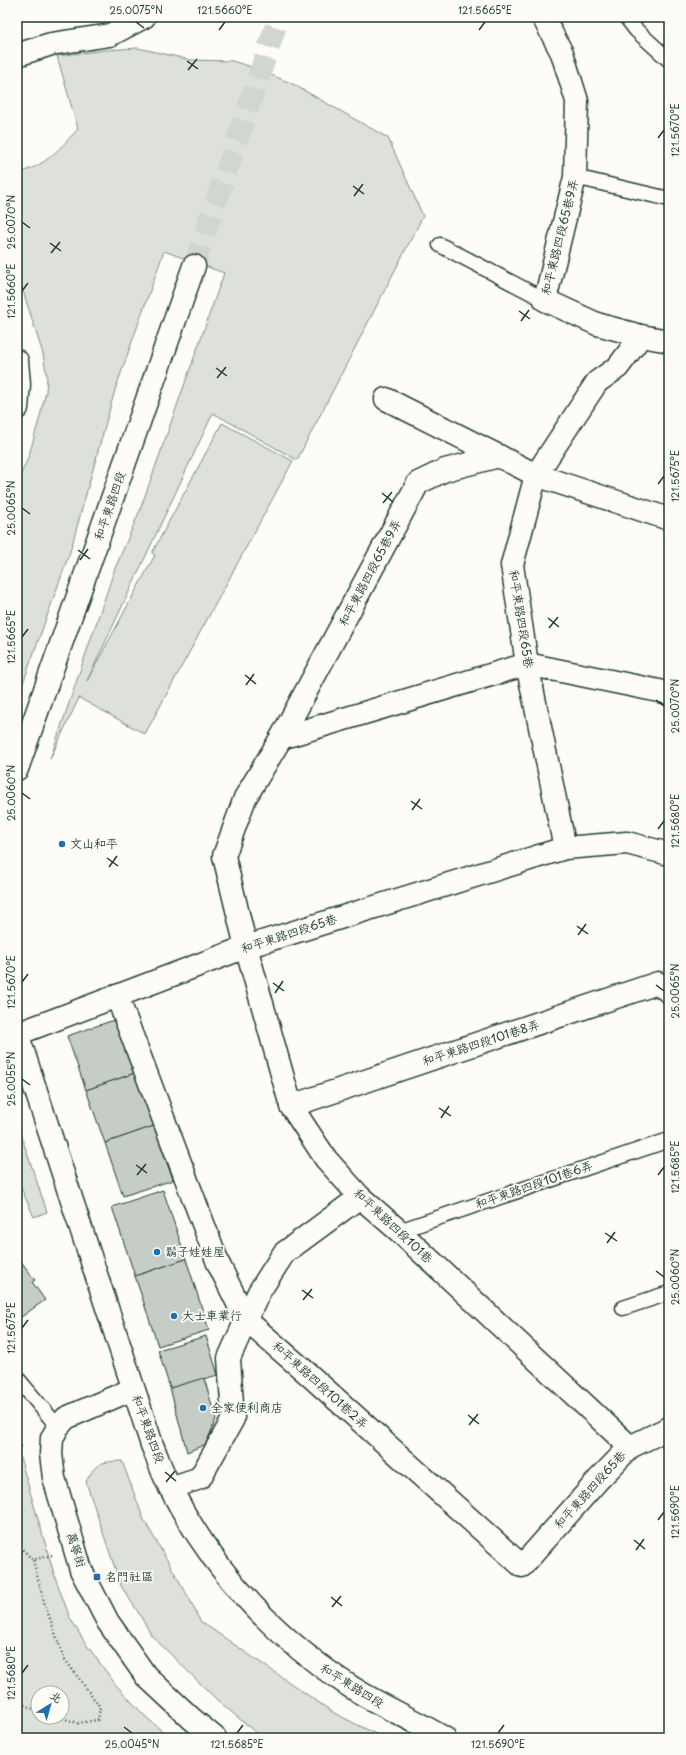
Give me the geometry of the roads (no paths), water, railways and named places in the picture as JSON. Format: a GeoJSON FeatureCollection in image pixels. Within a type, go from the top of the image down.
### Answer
{"type":"FeatureCollection","features":[{"type":"Feature","properties":{"kind":"street"},"geometry":{"type":"LineString","coordinates":[[17,55],[51,44],[110,35],[144,17]]}},
{"type":"Feature","properties":{"kind":"street","name":"和平東路四段65巷9弄"},"geometry":{"type":"LineString","coordinates":[[543,17],[562,53],[577,100],[575,177],[545,300]]}},
{"type":"Feature","properties":{"kind":"street","name":"和平東路四段"},"geometry":{"type":"LineString","coordinates":[[17,769],[194,266]]}},
{"type":"Feature","properties":{"kind":"street"},"geometry":{"type":"LineString","coordinates":[[545,300],[597,324],[641,336],[669,341]]}},
{"type":"Feature","properties":{"kind":"street","name":"和平東路四段65巷"},"geometry":{"type":"LineString","coordinates":[[565,848],[527,664],[512,565],[536,475],[597,382],[618,367],[641,336]]}},
{"type":"Feature","properties":{"kind":"street"},"geometry":{"type":"LineString","coordinates":[[17,361],[19,384],[17,408]]}},
{"type":"Feature","properties":{"kind":"street"},"geometry":{"type":"LineString","coordinates":[[386,398],[536,475],[669,519]]}},
{"type":"Feature","properties":{"kind":"street","name":"和平東路四段65巷9弄"},"geometry":{"type":"LineString","coordinates":[[246,947],[224,856],[245,798],[281,738],[418,483],[445,470],[499,456]]}},
{"type":"Feature","properties":{"kind":"street"},"geometry":{"type":"LineString","coordinates":[[281,738],[527,664],[669,693]]}},
{"type":"Feature","properties":{"kind":"street","name":"和平東路四段65巷"},"geometry":{"type":"LineString","coordinates":[[17,1034],[246,947],[565,848],[627,843],[669,854]]}},
{"type":"Feature","properties":{"kind":"street","name":"和平東路四段101巷"},"geometry":{"type":"LineString","coordinates":[[246,947],[291,1106],[326,1160],[360,1197],[399,1230],[630,1446]]}},
{"type":"Feature","properties":{"kind":"street","name":"和平東路四段101巷8弄"},"geometry":{"type":"LineString","coordinates":[[291,1106],[658,984],[669,992]]}},
{"type":"Feature","properties":{"kind":"street"},"geometry":{"type":"LineString","coordinates":[[117,996],[218,1263],[246,1320]]}},
{"type":"Feature","properties":{"kind":"street","name":"和平東路四段"},"geometry":{"type":"LineString","coordinates":[[17,1034],[152,1445],[170,1488],[192,1528],[220,1569],[247,1600],[279,1632],[314,1662],[349,1686],[444,1738]]}},
{"type":"Feature","properties":{"kind":"street"},"geometry":{"type":"LineString","coordinates":[[170,1488],[200,1478],[233,1419],[229,1358],[259,1292],[284,1253],[360,1197]]}},
{"type":"Feature","properties":{"kind":"street","name":"和平東路四段101巷2弄"},"geometry":{"type":"LineString","coordinates":[[246,1320],[522,1566]]}},
{"type":"Feature","properties":{"kind":"street","name":"萬寧街"},"geometry":{"type":"LineString","coordinates":[[133,1389],[76,1412],[66,1418],[58,1427],[52,1438],[51,1454],[54,1478],[81,1570],[108,1622],[146,1676],[192,1719],[215,1738]]}},
{"type":"Feature","properties":{"kind":"street","name":"和平東路四段65巷"},"geometry":{"type":"LineString","coordinates":[[522,1566],[630,1446],[669,1428]]}},
{"type":"Feature","properties":{"kind":"lane"},"geometry":{"type":"LineString","coordinates":[[626,17],[636,30],[669,60]]}},
{"type":"Feature","properties":{"kind":"lane"},"geometry":{"type":"LineString","coordinates":[[575,177],[669,199]]}},
{"type":"Feature","properties":{"kind":"lane","name":"和平東路四段65巷9弄"},"geometry":{"type":"LineString","coordinates":[[440,245],[545,300]]}},
{"type":"Feature","properties":{"kind":"lane","name":"和平東路四段101巷6弄"},"geometry":{"type":"LineString","coordinates":[[399,1230],[669,1140]]}},
{"type":"Feature","properties":{"kind":"lane"},"geometry":{"type":"LineString","coordinates":[[623,1308],[669,1292]]}},
{"type":"Feature","properties":{"kind":"lane"},"geometry":{"type":"LineString","coordinates":[[17,1378],[58,1427]]}},
{"type":"Feature","properties":{"kind":"tunnel"},"geometry":{"type":"LineString","coordinates":[[194,266],[279,17]]}},
{"type":"Feature","properties":{"kind":"place","name":"文山和平"},"geometry":{"type":"Point","coordinates":[62,844]}},
{"type":"Feature","properties":{"kind":"place","name":"鬍子娃娃屋"},"geometry":{"type":"Point","coordinates":[157,1252]}},
{"type":"Feature","properties":{"kind":"place","name":"大士車業行"},"geometry":{"type":"Point","coordinates":[174,1316]}},
{"type":"Feature","properties":{"kind":"place","name":"全家便利商店"},"geometry":{"type":"Point","coordinates":[203,1408]}},
{"type":"Feature","properties":{"kind":"place","name":"名門社區"},"geometry":{"type":"Point","coordinates":[97,1577]}}]}
